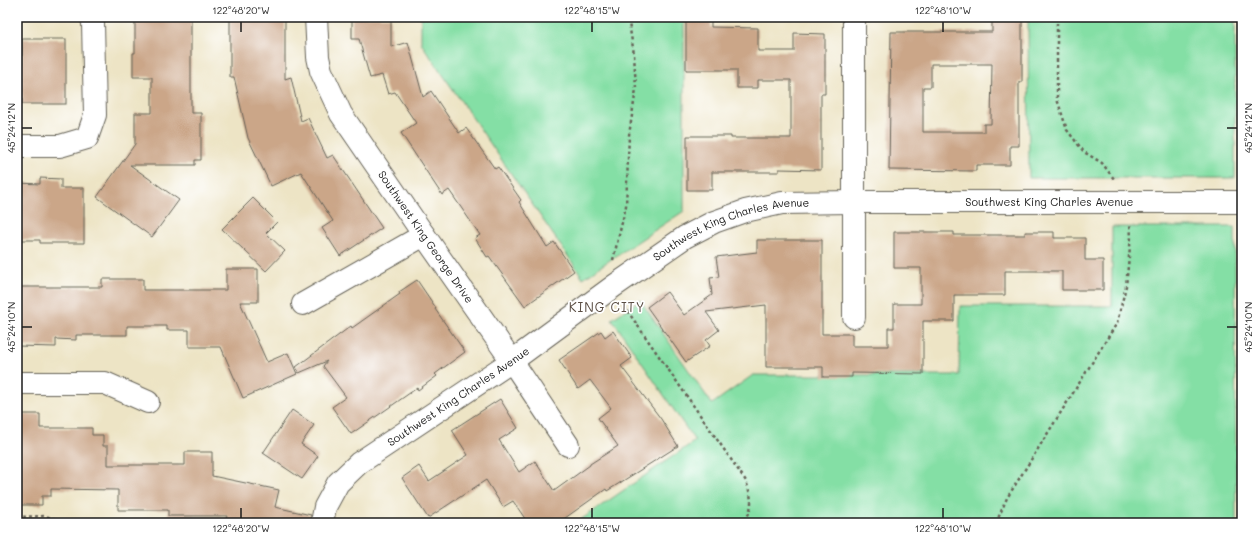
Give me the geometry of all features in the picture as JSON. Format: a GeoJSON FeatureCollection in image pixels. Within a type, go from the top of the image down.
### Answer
{"type":"FeatureCollection","features":[{"type":"Feature","properties":{"kind":"street"},"geometry":{"type":"LineString","coordinates":[[17,146],[60,146],[87,138],[95,115],[93,22],[91,17]]}},
{"type":"Feature","properties":{"kind":"street","name":"Southwest King George Drive"},"geometry":{"type":"LineString","coordinates":[[316,17],[318,56],[321,70],[328,89],[341,114],[512,361],[568,445]]}},
{"type":"Feature","properties":{"kind":"street"},"geometry":{"type":"LineString","coordinates":[[854,17],[854,317]]}},
{"type":"Feature","properties":{"kind":"street","name":"Southwest King Charles Avenue"},"geometry":{"type":"LineString","coordinates":[[322,523],[324,507],[338,483],[359,462],[512,361],[614,286],[685,237],[714,222],[745,211],[782,203],[1242,202]]}},
{"type":"Feature","properties":{"kind":"street"},"geometry":{"type":"LineString","coordinates":[[302,304],[424,235]]}},
{"type":"Feature","properties":{"kind":"street"},"geometry":{"type":"LineString","coordinates":[[17,383],[105,383],[148,402]]}},
{"type":"Feature","properties":{"kind":"path"},"geometry":{"type":"LineString","coordinates":[[996,523],[1007,498],[1117,323],[1126,286],[1131,237],[1130,220],[1125,202],[1116,182],[1102,163],[1084,152],[1068,130],[1057,99],[1057,17]]}},
{"type":"Feature","properties":{"kind":"path"},"geometry":{"type":"LineString","coordinates":[[17,516],[46,516],[66,523]]}},
{"type":"Feature","properties":{"kind":"green space"},"geometry":{"type":"Polygon","coordinates":[[[421,17],[684,17],[684,211],[583,278],[421,43],[421,17]]]}},
{"type":"Feature","properties":{"kind":"green space"},"geometry":{"type":"Polygon","coordinates":[[[1028,17],[1235,17],[1235,178],[1029,178],[1028,17]]]}},
{"type":"Feature","properties":{"kind":"green space"},"geometry":{"type":"Polygon","coordinates":[[[1112,227],[1235,227],[1236,523],[576,523],[695,441],[612,319],[640,300],[712,404],[753,375],[959,375],[960,306],[1112,306],[1112,227]]]}},
{"type":"Feature","properties":{"kind":"building"},"geometry":{"type":"Polygon","coordinates":[[[135,17],[191,17],[191,113],[201,113],[201,160],[195,160],[195,165],[130,165],[179,200],[152,237],[97,197],[135,144],[135,113],[152,113],[152,77],[133,77],[135,17]]]}},
{"type":"Feature","properties":{"kind":"building"},"geometry":{"type":"Polygon","coordinates":[[[230,17],[285,17],[285,79],[291,77],[301,121],[308,118],[327,158],[333,155],[382,228],[340,256],[322,228],[333,221],[301,172],[271,186],[248,138],[234,77],[230,77],[230,17]]]}},
{"type":"Feature","properties":{"kind":"building"},"geometry":{"type":"Polygon","coordinates":[[[352,17],[391,17],[391,47],[408,42],[423,97],[431,91],[459,133],[466,128],[495,169],[498,167],[521,200],[519,202],[547,247],[554,242],[574,271],[525,306],[489,256],[487,257],[475,238],[480,235],[449,190],[442,195],[401,133],[416,123],[395,92],[388,94],[382,75],[370,78],[359,39],[352,39],[352,17]]]}},
{"type":"Feature","properties":{"kind":"building"},"geometry":{"type":"Polygon","coordinates":[[[686,17],[711,17],[711,27],[758,28],[758,51],[794,51],[794,33],[825,34],[825,94],[821,94],[821,170],[779,169],[779,172],[712,172],[712,190],[687,190],[687,136],[791,138],[791,80],[758,80],[758,88],[737,88],[737,70],[686,70],[686,17]]]}},
{"type":"Feature","properties":{"kind":"building"},"geometry":{"type":"Polygon","coordinates":[[[992,17],[1022,17],[1022,82],[1019,82],[1019,146],[1010,146],[1010,165],[976,165],[976,171],[889,170],[891,32],[992,32],[992,17]],[[931,64],[931,87],[923,87],[923,132],[984,132],[984,124],[991,124],[992,64],[931,64]]]}},
{"type":"Feature","properties":{"kind":"building"},"geometry":{"type":"Polygon","coordinates":[[[22,39],[66,39],[66,104],[22,104],[22,39]]]}},
{"type":"Feature","properties":{"kind":"building"},"geometry":{"type":"Polygon","coordinates":[[[40,178],[61,179],[61,188],[84,188],[84,243],[40,243],[40,240],[17,240],[17,183],[40,184],[40,178]]]}},
{"type":"Feature","properties":{"kind":"building"},"geometry":{"type":"Polygon","coordinates":[[[253,198],[277,222],[266,233],[285,251],[266,271],[222,229],[253,198]]]}},
{"type":"Feature","properties":{"kind":"building"},"geometry":{"type":"Polygon","coordinates":[[[894,232],[954,232],[954,235],[1025,235],[1025,232],[1054,232],[1054,238],[1085,238],[1085,260],[1103,260],[1103,290],[1062,290],[1062,271],[1005,271],[1005,295],[954,295],[954,321],[923,321],[923,374],[852,373],[852,377],[823,377],[823,367],[766,367],[766,305],[706,312],[719,330],[706,340],[710,346],[686,362],[647,307],[667,292],[684,315],[712,295],[710,278],[719,277],[716,257],[757,252],[757,240],[822,240],[822,334],[852,334],[852,346],[888,346],[888,328],[894,328],[894,304],[921,304],[921,268],[894,268],[894,232]]]}},
{"type":"Feature","properties":{"kind":"building"},"geometry":{"type":"Polygon","coordinates":[[[226,269],[258,269],[258,302],[240,302],[267,362],[288,353],[297,374],[243,398],[221,347],[189,347],[189,330],[167,330],[167,326],[127,326],[127,335],[76,335],[76,340],[56,339],[56,347],[17,346],[17,287],[102,287],[102,279],[143,279],[143,290],[226,290],[226,269]]]}},
{"type":"Feature","properties":{"kind":"building"},"geometry":{"type":"Polygon","coordinates":[[[417,280],[465,352],[435,374],[437,376],[418,390],[417,388],[351,434],[332,407],[346,397],[323,366],[327,361],[299,373],[296,367],[351,326],[352,328],[400,294],[399,292],[417,280]]]}},
{"type":"Feature","properties":{"kind":"building"},"geometry":{"type":"Polygon","coordinates":[[[601,331],[605,337],[613,331],[632,358],[621,366],[661,419],[678,446],[607,491],[606,489],[558,523],[528,523],[513,501],[503,507],[486,480],[428,518],[402,478],[419,466],[429,481],[468,455],[452,430],[500,399],[518,428],[499,440],[519,472],[535,461],[554,491],[590,464],[618,446],[598,418],[611,408],[590,380],[578,389],[559,360],[601,331]]]}},
{"type":"Feature","properties":{"kind":"building"},"geometry":{"type":"Polygon","coordinates":[[[292,410],[314,425],[301,444],[318,456],[302,479],[263,453],[292,410]]]}},
{"type":"Feature","properties":{"kind":"building"},"geometry":{"type":"Polygon","coordinates":[[[17,414],[40,414],[40,428],[92,428],[92,435],[103,435],[103,446],[108,446],[108,465],[185,465],[185,452],[212,452],[212,476],[279,490],[275,507],[311,515],[310,523],[225,523],[227,516],[168,516],[168,510],[118,510],[118,490],[51,489],[51,496],[42,496],[42,505],[17,505],[17,414]]]}},
{"type":"Feature","properties":{"kind":"district","name":"KING CITY"},"geometry":{"type":"Point","coordinates":[607,307]}}]}
